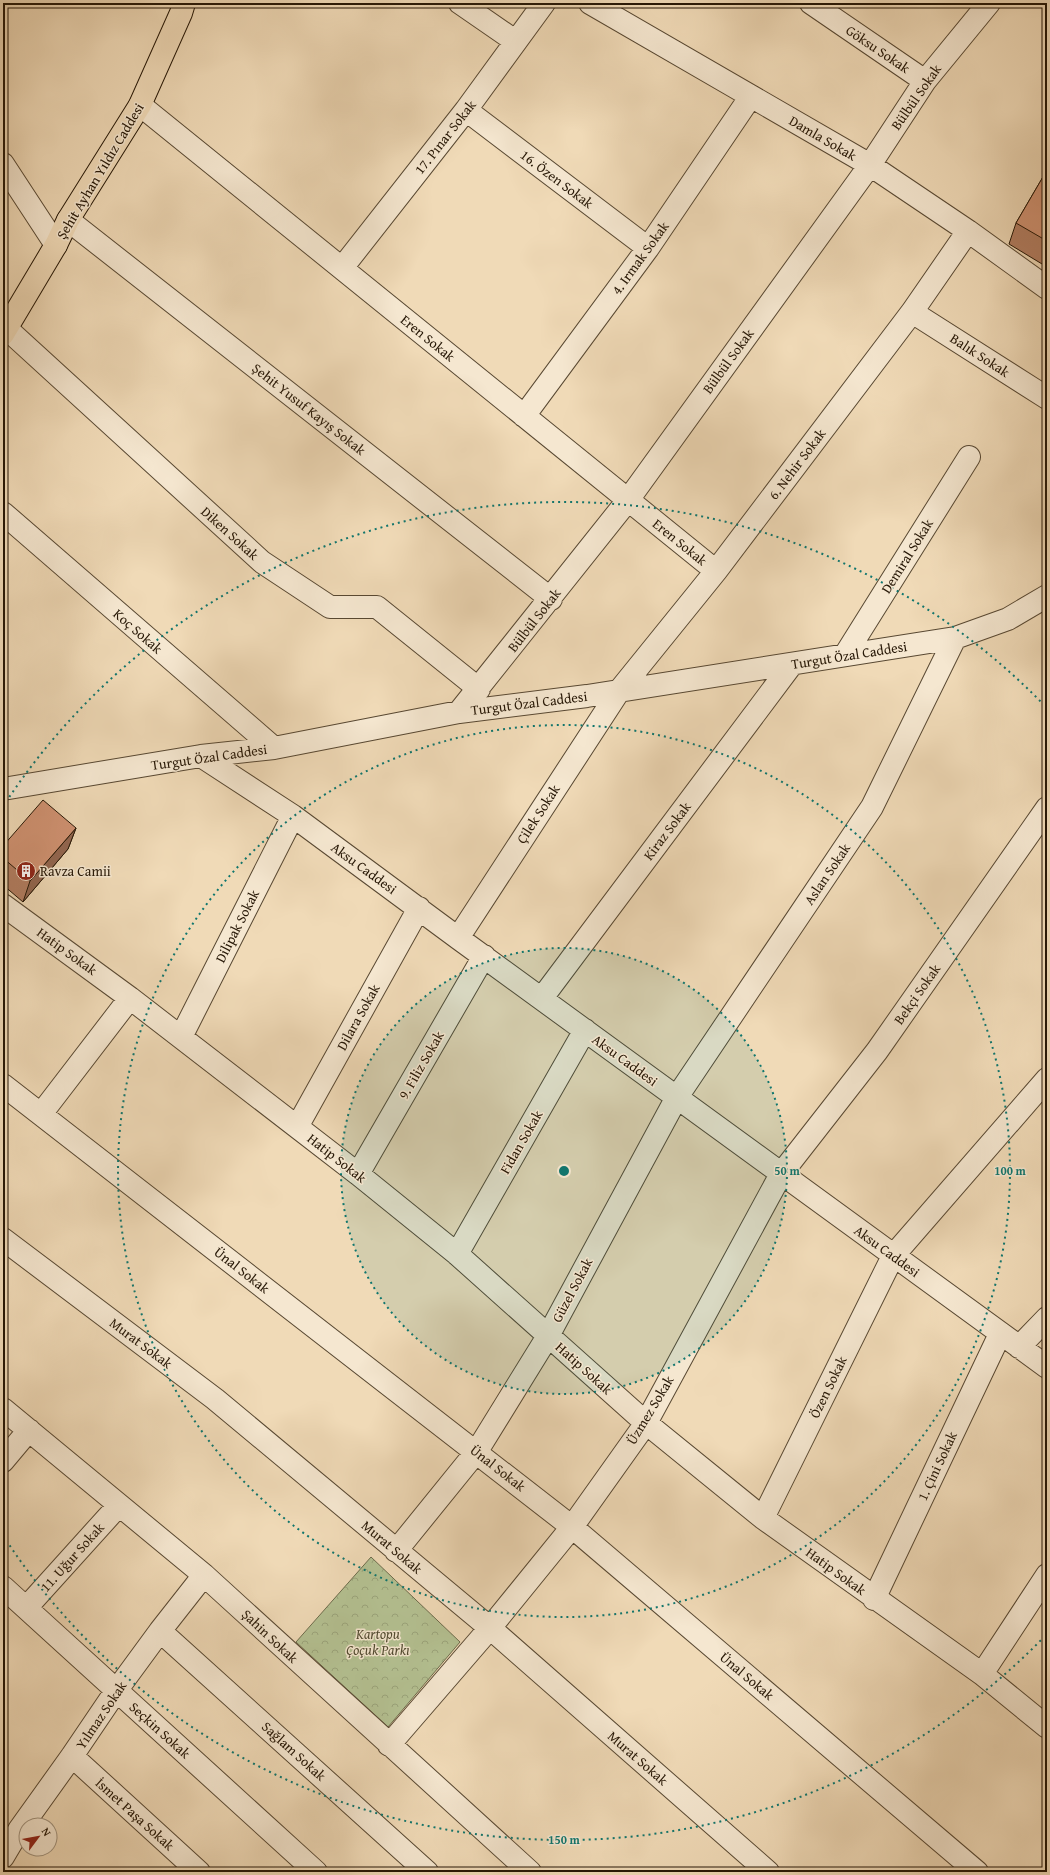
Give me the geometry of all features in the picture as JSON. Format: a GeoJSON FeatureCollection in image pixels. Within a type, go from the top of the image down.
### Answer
{"type":"FeatureCollection","features":[{"type":"Feature","properties":{"kind":"main road","name":"Şehit Ayhan Yıldız Caddesi"},"geometry":{"type":"LineString","coordinates":[[5,331],[56,245],[68,220],[140,105],[185,6]]}},
{"type":"Feature","properties":{"kind":"street"},"geometry":{"type":"LineString","coordinates":[[460,3],[515,41]]}},
{"type":"Feature","properties":{"kind":"street","name":"17. Pınar Sokak"},"geometry":{"type":"LineString","coordinates":[[342,268],[466,110],[544,3]]}},
{"type":"Feature","properties":{"kind":"street","name":"Damla Sokak"},"geometry":{"type":"LineString","coordinates":[[590,3],[870,165],[968,231],[1047,288]]}},
{"type":"Feature","properties":{"kind":"street","name":"Göksu Sokak"},"geometry":{"type":"LineString","coordinates":[[811,3],[925,82]]}},
{"type":"Feature","properties":{"kind":"street","name":"Bülbül Sokak"},"geometry":{"type":"LineString","coordinates":[[459,712],[551,599],[628,500],[870,165],[925,82],[989,3]]}},
{"type":"Feature","properties":{"kind":"street","name":"4. Irmak Sokak"},"geometry":{"type":"LineString","coordinates":[[524,416],[648,248],[751,96]]}},
{"type":"Feature","properties":{"kind":"street","name":"Eren Sokak"},"geometry":{"type":"LineString","coordinates":[[140,105],[716,571]]}},
{"type":"Feature","properties":{"kind":"street","name":"16. Özen Sokak"},"geometry":{"type":"LineString","coordinates":[[466,110],[648,248]]}},
{"type":"Feature","properties":{"kind":"street"},"geometry":{"type":"LineString","coordinates":[[3,164],[56,245]]}},
{"type":"Feature","properties":{"kind":"street","name":"Şehit Yusuf Kayış Sokak"},"geometry":{"type":"LineString","coordinates":[[68,220],[551,599]]}},
{"type":"Feature","properties":{"kind":"street","name":"6. Nehir Sokak"},"geometry":{"type":"LineString","coordinates":[[619,691],[716,571],[912,312],[968,231]]}},
{"type":"Feature","properties":{"kind":"street","name":"Balık Sokak"},"geometry":{"type":"LineString","coordinates":[[912,312],[1047,398]]}},
{"type":"Feature","properties":{"kind":"street","name":"Diken Sokak"},"geometry":{"type":"LineString","coordinates":[[5,331],[262,562],[330,607],[376,607],[479,689]]}},
{"type":"Feature","properties":{"kind":"street","name":"Demiral Sokak"},"geometry":{"type":"LineString","coordinates":[[845,655],[969,456]]}},
{"type":"Feature","properties":{"kind":"street","name":"Koç Sokak"},"geometry":{"type":"LineString","coordinates":[[3,513],[274,748]]}},
{"type":"Feature","properties":{"kind":"street","name":"Turgut Özal Caddesi"},"geometry":{"type":"LineString","coordinates":[[3,789],[201,756],[274,748],[459,712],[619,691],[955,638],[1008,619],[1047,596]]}},
{"type":"Feature","properties":{"kind":"street","name":"Aslan Sokak"},"geometry":{"type":"LineString","coordinates":[[676,1097],[872,807],[955,638]]}},
{"type":"Feature","properties":{"kind":"street","name":"Kiraz Sokak"},"geometry":{"type":"LineString","coordinates":[[542,998],[792,664]]}},
{"type":"Feature","properties":{"kind":"street","name":"Çilek Sokak"},"geometry":{"type":"LineString","coordinates":[[458,938],[619,691]]}},
{"type":"Feature","properties":{"kind":"street","name":"Aksu Caddesi"},"geometry":{"type":"LineString","coordinates":[[201,756],[293,816],[893,1256],[1047,1367]]}},
{"type":"Feature","properties":{"kind":"street","name":"Bekçi Sokak"},"geometry":{"type":"LineString","coordinates":[[781,1174],[877,1051],[1047,808]]}},
{"type":"Feature","properties":{"kind":"street","name":"Dilipak Sokak"},"geometry":{"type":"LineString","coordinates":[[181,1037],[293,816]]}},
{"type":"Feature","properties":{"kind":"street","name":"Hatip Sokak"},"geometry":{"type":"LineString","coordinates":[[3,905],[130,998],[358,1174],[457,1254],[646,1422],[763,1518],[874,1599],[982,1674],[1047,1727]]}},
{"type":"Feature","properties":{"kind":"street","name":"Dilara Sokak"},"geometry":{"type":"LineString","coordinates":[[297,1127],[418,908]]}},
{"type":"Feature","properties":{"kind":"street","name":"9. Filiz Sokak"},"geometry":{"type":"LineString","coordinates":[[358,1174],[484,956]]}},
{"type":"Feature","properties":{"kind":"street"},"geometry":{"type":"LineString","coordinates":[[40,1114],[130,998]]}},
{"type":"Feature","properties":{"kind":"street","name":"Fidan Sokak"},"geometry":{"type":"LineString","coordinates":[[457,1254],[585,1030]]}},
{"type":"Feature","properties":{"kind":"street","name":"Özen Sokak"},"geometry":{"type":"LineString","coordinates":[[763,1518],[893,1256],[1047,1079]]}},
{"type":"Feature","properties":{"kind":"street","name":"Ünal Sokak"},"geometry":{"type":"LineString","coordinates":[[3,1085],[572,1527],[977,1872]]}},
{"type":"Feature","properties":{"kind":"street","name":"Güzel Sokak"},"geometry":{"type":"LineString","coordinates":[[396,1551],[477,1452],[548,1336],[676,1097]]}},
{"type":"Feature","properties":{"kind":"street","name":"Üzmez Sokak"},"geometry":{"type":"LineString","coordinates":[[389,1745],[490,1628],[572,1527],[646,1422],[781,1174]]}},
{"type":"Feature","properties":{"kind":"street","name":"Murat Sokak"},"geometry":{"type":"LineString","coordinates":[[3,1239],[215,1399],[490,1628],[768,1872]]}},
{"type":"Feature","properties":{"kind":"street"},"geometry":{"type":"LineString","coordinates":[[1019,1346],[1047,1318]]}},
{"type":"Feature","properties":{"kind":"street","name":"1. Çini Sokak"},"geometry":{"type":"LineString","coordinates":[[874,1599],[1000,1334]]}},
{"type":"Feature","properties":{"kind":"street","name":"Şahin Sokak"},"geometry":{"type":"LineString","coordinates":[[3,1409],[204,1576],[530,1872]]}},
{"type":"Feature","properties":{"kind":"street"},"geometry":{"type":"LineString","coordinates":[[3,1461],[29,1430]]}},
{"type":"Feature","properties":{"kind":"street","name":"11. Uğur Sokak"},"geometry":{"type":"LineString","coordinates":[[26,1608],[119,1505]]}},
{"type":"Feature","properties":{"kind":"street"},"geometry":{"type":"LineString","coordinates":[[982,1674],[1047,1574]]}},
{"type":"Feature","properties":{"kind":"street","name":"Yılmaz Sokak"},"geometry":{"type":"LineString","coordinates":[[3,1858],[19,1830],[116,1691],[160,1631],[204,1576]]}},
{"type":"Feature","properties":{"kind":"street","name":"Seçkin Sokak"},"geometry":{"type":"LineString","coordinates":[[3,1587],[316,1872]]}},
{"type":"Feature","properties":{"kind":"street","name":"Sağlam Sokak"},"geometry":{"type":"LineString","coordinates":[[160,1631],[427,1872]]}},
{"type":"Feature","properties":{"kind":"street","name":"İsmet Paşa Sokak"},"geometry":{"type":"LineString","coordinates":[[72,1756],[195,1871]]}},
{"type":"Feature","properties":{"kind":"green space","name":"Kartopu Çoçuk Parkı"},"geometry":{"type":"Polygon","coordinates":[[[371,1557],[460,1642],[388,1727],[296,1642],[371,1557]]]}},
{"type":"Feature","properties":{"kind":"building"},"geometry":{"type":"Polygon","coordinates":[[[1047,170],[1047,241],[1016,223],[1047,170]]]}},
{"type":"Feature","properties":{"kind":"building"},"geometry":{"type":"Polygon","coordinates":[[[43,800],[76,828],[30,881],[3,858],[3,846],[43,800]]]}},
{"type":"Feature","properties":{"kind":"place","name":"Ravza Camii"},"geometry":{"type":"Point","coordinates":[26,871]}}]}
